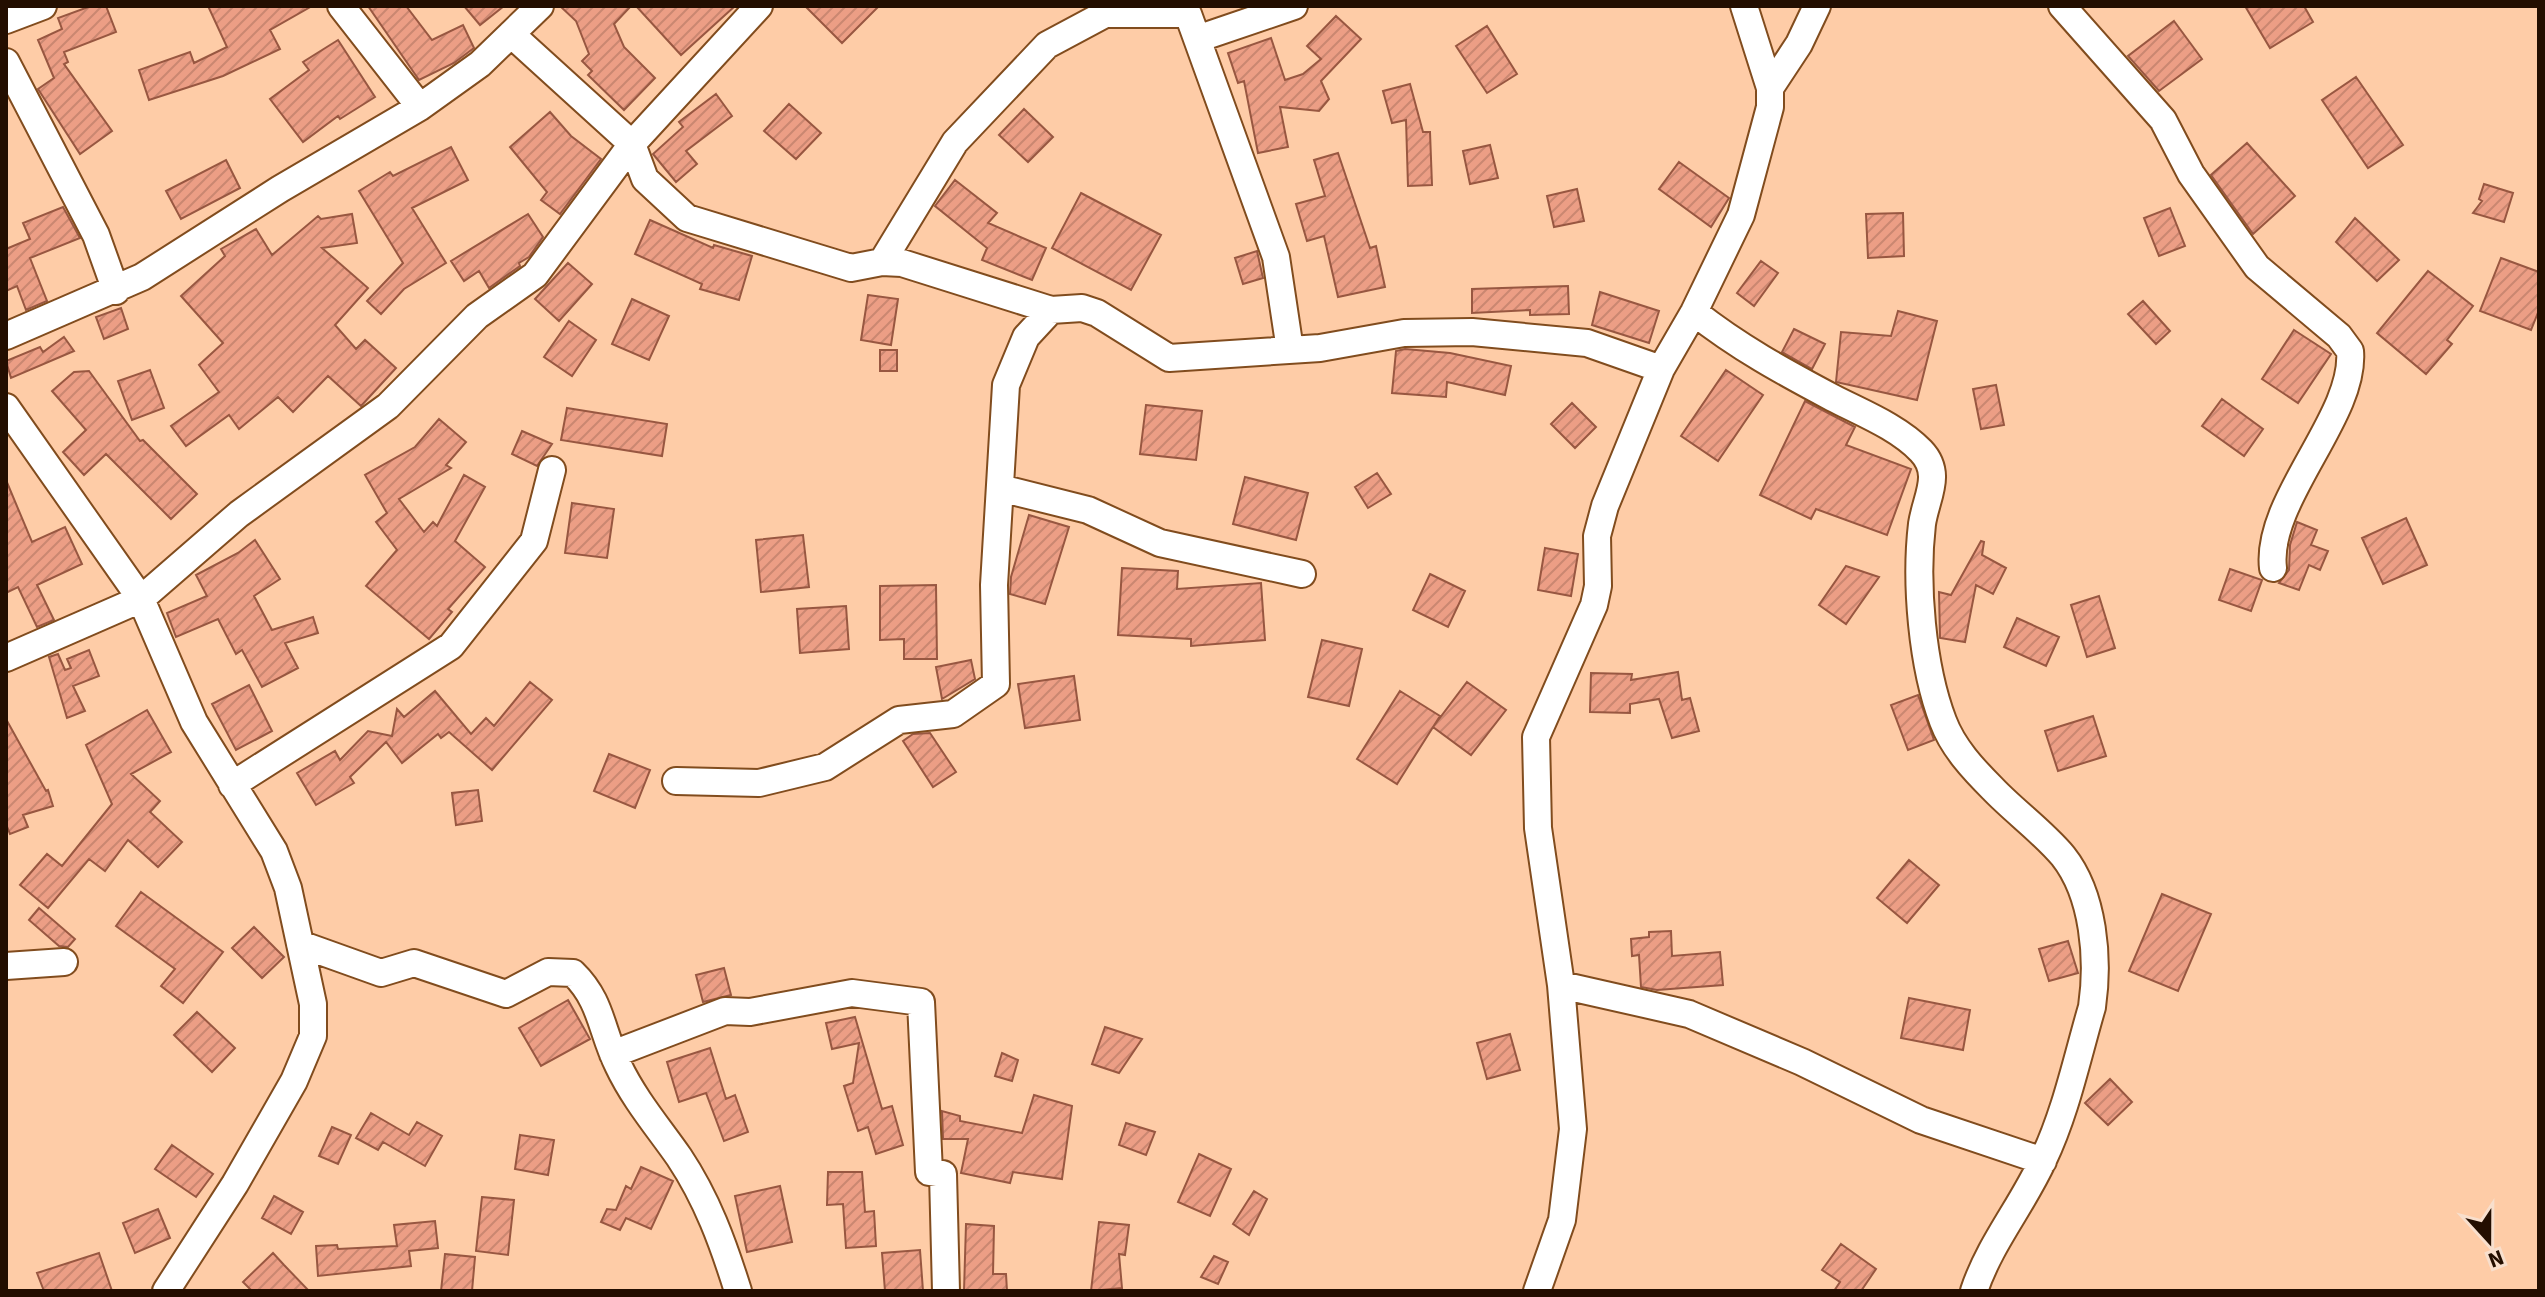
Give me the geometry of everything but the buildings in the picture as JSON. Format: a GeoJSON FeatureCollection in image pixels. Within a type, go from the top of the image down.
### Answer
{"type":"FeatureCollection","features":[{"type":"Feature","properties":{"kind":"street"},"geometry":{"type":"LineString","coordinates":[[6,20],[43,6]]}},
{"type":"Feature","properties":{"kind":"street"},"geometry":{"type":"LineString","coordinates":[[341,6],[420,107]]}},
{"type":"Feature","properties":{"kind":"street"},"geometry":{"type":"LineString","coordinates":[[6,336],[116,291],[420,107],[480,64],[540,6]]}},
{"type":"Feature","properties":{"kind":"street"},"geometry":{"type":"LineString","coordinates":[[6,658],[141,599],[239,514],[388,406],[477,316],[535,275],[632,144],[759,6]]}},
{"type":"Feature","properties":{"kind":"street"},"geometry":{"type":"LineString","coordinates":[[1197,39],[1294,6]]}},
{"type":"Feature","properties":{"kind":"street"},"geometry":{"type":"LineString","coordinates":[[1537,1291],[1562,1220],[1573,1129],[1561,985],[1538,828],[1536,737],[1594,605],[1597,536],[1605,506],[1661,369],[1694,312],[1748,196],[1770,107],[1770,88],[1744,6]]}},
{"type":"Feature","properties":{"kind":"street"},"geometry":{"type":"LineString","coordinates":[[1770,88],[1799,44],[1817,6]]}},
{"type":"Feature","properties":{"kind":"street"},"geometry":{"type":"LineString","coordinates":[[2062,6],[2163,120],[2191,174],[2257,267],[2339,336],[2350,351],[2348,379],[2279,525],[2271,553],[2273,568]]}},
{"type":"Feature","properties":{"kind":"street"},"geometry":{"type":"LineString","coordinates":[[882,262],[955,142],[1047,45],[1105,14],[1188,14],[1276,257],[1290,350]]}},
{"type":"Feature","properties":{"kind":"street"},"geometry":{"type":"LineString","coordinates":[[511,34],[632,144],[651,187],[687,218],[851,268],[882,262],[902,263],[973,282],[1051,310],[1082,308],[1097,313],[1169,358],[1290,350],[1404,333],[1500,333],[1587,343],[1661,369]]}},
{"type":"Feature","properties":{"kind":"street"},"geometry":{"type":"LineString","coordinates":[[6,62],[96,235],[116,291]]}},
{"type":"Feature","properties":{"kind":"street"},"geometry":{"type":"LineString","coordinates":[[676,781],[759,783],[825,767],[899,720],[953,714],[996,684],[994,585],[1008,373],[1026,337],[1051,310]]}},
{"type":"Feature","properties":{"kind":"street"},"geometry":{"type":"LineString","coordinates":[[1694,312],[1774,367],[1900,433],[1922,451],[1934,480],[1923,520],[1921,568],[1925,647],[1944,725],[1959,751],[1982,778],[2061,854],[2084,894],[2090,921],[2095,988],[2092,1007],[2055,1133],[2043,1161],[1985,1259],[1974,1291]]}},
{"type":"Feature","properties":{"kind":"street"},"geometry":{"type":"LineString","coordinates":[[6,407],[141,599],[194,722],[274,851],[288,888],[313,1004],[313,1036],[294,1081],[235,1184],[166,1291]]}},
{"type":"Feature","properties":{"kind":"street"},"geometry":{"type":"LineString","coordinates":[[232,785],[451,646],[534,541],[552,470]]}},
{"type":"Feature","properties":{"kind":"street"},"geometry":{"type":"LineString","coordinates":[[1000,488],[1088,510],[1160,543],[1302,574]]}},
{"type":"Feature","properties":{"kind":"street"},"geometry":{"type":"LineString","coordinates":[[300,944],[381,973],[414,963],[506,994],[548,972],[573,973],[590,990],[613,1054],[638,1101],[680,1158],[709,1209],[738,1291]]}},
{"type":"Feature","properties":{"kind":"street"},"geometry":{"type":"LineString","coordinates":[[6,966],[64,962]]}},
{"type":"Feature","properties":{"kind":"street"},"geometry":{"type":"LineString","coordinates":[[1561,985],[1689,1014],[1921,1120],[2043,1161]]}},
{"type":"Feature","properties":{"kind":"street"},"geometry":{"type":"LineString","coordinates":[[613,1054],[725,1011],[750,1012],[852,993],[921,1002],[929,1172],[943,1174],[946,1291]]}}]}
